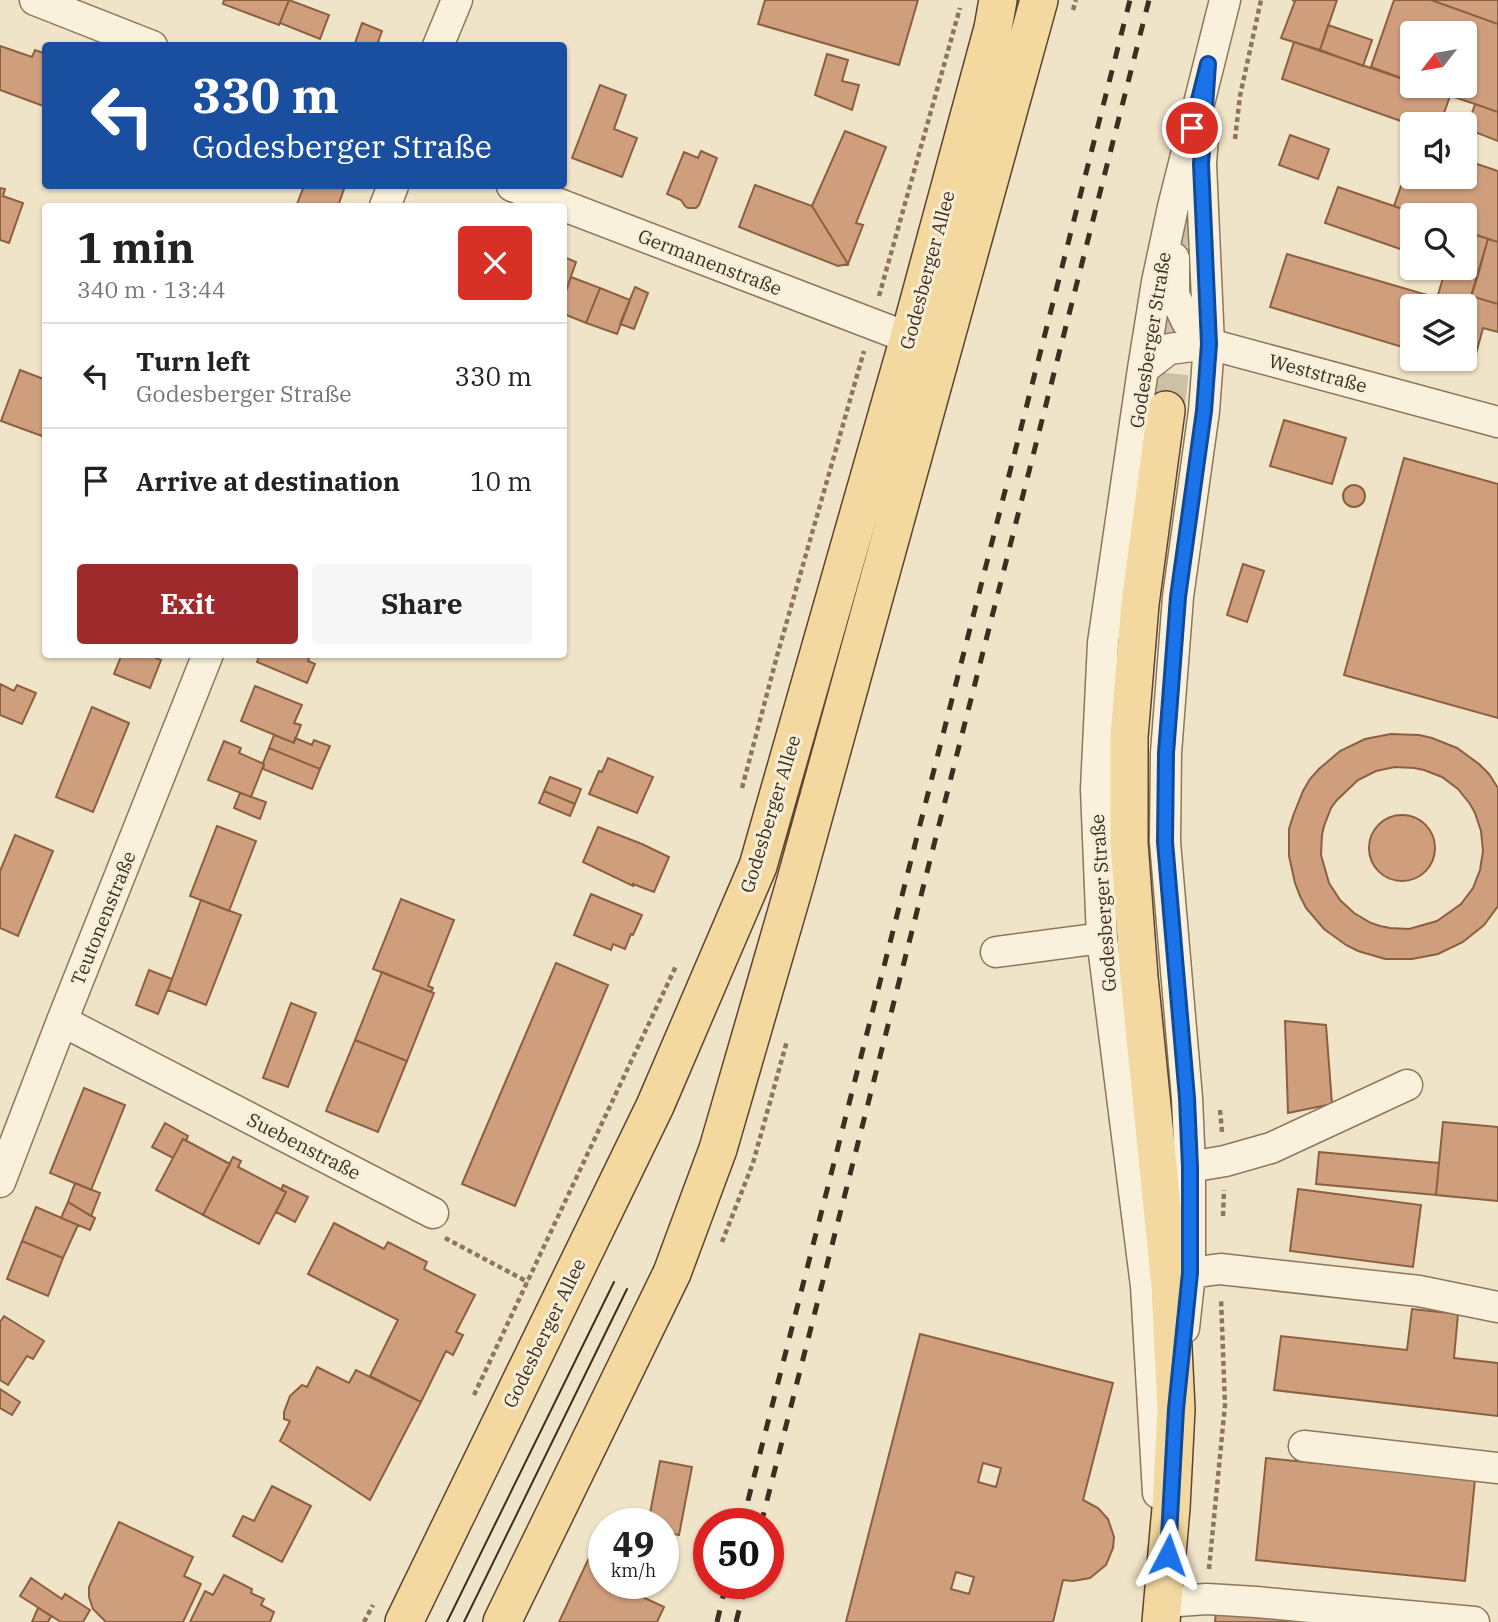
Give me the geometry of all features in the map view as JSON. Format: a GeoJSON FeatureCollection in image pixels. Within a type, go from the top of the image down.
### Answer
{"type":"FeatureCollection","features":[{"type":"Feature","properties":{"kind":"main road","name":"Godesberger Allee"},"geometry":{"type":"LineString","coordinates":[[404,1622],[655,1106],[758,866],[909,338],[993,28],[998,0]]}},
{"type":"Feature","properties":{"kind":"main road","name":"Godesberger Allee"},"geometry":{"type":"LineString","coordinates":[[502,1622],[672,1273],[718,1149],[796,880],[1039,0]]}},
{"type":"Feature","properties":{"kind":"main road","name":"Godesberger Straße"},"geometry":{"type":"LineString","coordinates":[[1163,1612],[1176,1409],[1170,1286],[1139,977],[1129,843],[1129,737],[1140,604],[1167,410]]}},
{"type":"Feature","properties":{"kind":"street"},"geometry":{"type":"LineString","coordinates":[[35,0],[142,42]]}},
{"type":"Feature","properties":{"kind":"street"},"geometry":{"type":"LineString","coordinates":[[440,42],[457,0]]}},
{"type":"Feature","properties":{"kind":"street","name":"Godesberger Straße"},"geometry":{"type":"LineString","coordinates":[[1163,1612],[1146,1286],[1102,937],[1096,789],[1103,643],[1157,282],[1225,0]]}},
{"type":"Feature","properties":{"kind":"street","name":"Godesberger Straße"},"geometry":{"type":"LineString","coordinates":[[1176,1409],[1190,1273],[1190,1167],[1187,1098],[1165,842],[1166,753],[1178,597],[1204,411],[1209,344],[1201,164],[1208,64]]}},
{"type":"Feature","properties":{"kind":"street","name":"Germanenstraße"},"geometry":{"type":"LineString","coordinates":[[520,189],[557,203]]}},
{"type":"Feature","properties":{"kind":"street","name":"Germanenstraße"},"geometry":{"type":"LineString","coordinates":[[567,207],[909,338]]}},
{"type":"Feature","properties":{"kind":"street","name":"Godesberger Straße"},"geometry":{"type":"LineString","coordinates":[[1173,207],[1174,295],[1187,322],[1209,344]]}},
{"type":"Feature","properties":{"kind":"street","name":"Weststraße"},"geometry":{"type":"LineString","coordinates":[[1143,369],[1169,349],[1209,344],[1498,422]]}},
{"type":"Feature","properties":{"kind":"street","name":"Teutonenstraße"},"geometry":{"type":"LineString","coordinates":[[0,1182],[206,658]]}},
{"type":"Feature","properties":{"kind":"street"},"geometry":{"type":"LineString","coordinates":[[996,952],[1102,937]]}},
{"type":"Feature","properties":{"kind":"street","name":"Suebenstraße"},"geometry":{"type":"LineString","coordinates":[[62,1021],[433,1213]]}},
{"type":"Feature","properties":{"kind":"street"},"geometry":{"type":"LineString","coordinates":[[1190,1167],[1225,1161],[1275,1146],[1407,1085]]}},
{"type":"Feature","properties":{"kind":"street"},"geometry":{"type":"LineString","coordinates":[[1190,1273],[1220,1269],[1419,1291],[1498,1307]]}},
{"type":"Feature","properties":{"kind":"street"},"geometry":{"type":"LineString","coordinates":[[1304,1446],[1498,1468]]}},
{"type":"Feature","properties":{"kind":"street"},"geometry":{"type":"LineString","coordinates":[[1163,1612],[1207,1598],[1474,1622]]}},
{"type":"Feature","properties":{"kind":"path"},"geometry":{"type":"LineString","coordinates":[[740,797],[777,656],[962,0]]}},
{"type":"Feature","properties":{"kind":"path"},"geometry":{"type":"LineString","coordinates":[[1235,141],[1240,96],[1261,0]]}},
{"type":"Feature","properties":{"kind":"path"},"geometry":{"type":"LineString","coordinates":[[469,1405],[679,958]]}},
{"type":"Feature","properties":{"kind":"path"},"geometry":{"type":"LineString","coordinates":[[1207,1598],[1225,1405],[1220,1269],[1225,1161],[1220,1106]]}},
{"type":"Feature","properties":{"kind":"path"},"geometry":{"type":"LineString","coordinates":[[433,1213],[431,1230],[527,1282]]}},
{"type":"Feature","properties":{"kind":"path"},"geometry":{"type":"LineString","coordinates":[[364,1622],[376,1598]]}},
{"type":"Feature","properties":{"kind":"building"},"geometry":{"type":"Polygon","coordinates":[[[224,0],[289,0],[279,25],[223,4],[224,0]]]}},
{"type":"Feature","properties":{"kind":"building"},"geometry":{"type":"Polygon","coordinates":[[[289,0],[329,15],[320,39],[280,23],[289,0]]]}},
{"type":"Feature","properties":{"kind":"building"},"geometry":{"type":"Polygon","coordinates":[[[765,0],[918,0],[899,65],[758,24],[765,0]]]}},
{"type":"Feature","properties":{"kind":"building"},"geometry":{"type":"Polygon","coordinates":[[[1292,0],[1337,0],[1320,50],[1281,38],[1295,1],[1292,0]]]}},
{"type":"Feature","properties":{"kind":"building"},"geometry":{"type":"Polygon","coordinates":[[[1394,0],[1431,0],[1498,24],[1498,112],[1457,98],[1477,98],[1477,21],[1400,21],[1400,78],[1371,67],[1394,0]]]}},
{"type":"Feature","properties":{"kind":"building"},"geometry":{"type":"Polygon","coordinates":[[[1431,0],[1498,0],[1498,24],[1431,0]]]}},
{"type":"Feature","properties":{"kind":"building"},"geometry":{"type":"Polygon","coordinates":[[[362,23],[382,31],[378,42],[355,42],[362,23]]]}},
{"type":"Feature","properties":{"kind":"building"},"geometry":{"type":"Polygon","coordinates":[[[1328,25],[1372,40],[1363,66],[1320,50],[1328,25]]]}},
{"type":"Feature","properties":{"kind":"building"},"geometry":{"type":"Polygon","coordinates":[[[1294,42],[1400,78],[1400,98],[1449,98],[1444,112],[1400,112],[1400,121],[1282,79],[1294,42]]]}},
{"type":"Feature","properties":{"kind":"building"},"geometry":{"type":"Polygon","coordinates":[[[0,46],[32,57],[35,50],[42,53],[42,106],[0,90],[0,46]]]}},
{"type":"Feature","properties":{"kind":"building"},"geometry":{"type":"Polygon","coordinates":[[[827,54],[848,60],[842,81],[859,85],[852,110],[815,95],[827,54]]]}},
{"type":"Feature","properties":{"kind":"building"},"geometry":{"type":"Polygon","coordinates":[[[600,85],[626,95],[614,129],[637,138],[622,177],[572,158],[600,85]]]}},
{"type":"Feature","properties":{"kind":"building"},"geometry":{"type":"Polygon","coordinates":[[[1475,104],[1498,112],[1498,141],[1477,133],[1477,112],[1472,112],[1475,104]]]}},
{"type":"Feature","properties":{"kind":"building"},"geometry":{"type":"Polygon","coordinates":[[[845,131],[886,147],[856,223],[863,225],[848,264],[812,206],[845,131]]]}},
{"type":"Feature","properties":{"kind":"building"},"geometry":{"type":"Polygon","coordinates":[[[1290,135],[1329,149],[1318,179],[1279,165],[1290,135]]]}},
{"type":"Feature","properties":{"kind":"building"},"geometry":{"type":"Polygon","coordinates":[[[701,151],[717,158],[699,205],[696,208],[688,208],[681,200],[667,194],[684,152],[698,158],[701,151]]]}},
{"type":"Feature","properties":{"kind":"building"},"geometry":{"type":"Polygon","coordinates":[[[1477,164],[1498,171],[1498,242],[1477,235],[1477,203],[1400,203],[1400,208],[1394,206],[1400,189],[1477,189],[1477,164]]]}},
{"type":"Feature","properties":{"kind":"building"},"geometry":{"type":"Polygon","coordinates":[[[755,185],[812,206],[848,264],[838,266],[739,227],[755,185]]]}},
{"type":"Feature","properties":{"kind":"building"},"geometry":{"type":"Polygon","coordinates":[[[1338,187],[1400,208],[1400,249],[1325,223],[1338,187]]]}},
{"type":"Feature","properties":{"kind":"building"},"geometry":{"type":"Polygon","coordinates":[[[0,188],[5,189],[3,196],[23,203],[9,243],[0,240],[0,188]]]}},
{"type":"Feature","properties":{"kind":"building"},"geometry":{"type":"Polygon","coordinates":[[[303,189],[344,189],[339,203],[297,203],[303,189]]]}},
{"type":"Feature","properties":{"kind":"building"},"geometry":{"type":"Polygon","coordinates":[[[1477,235],[1488,239],[1477,275],[1477,235]]]}},
{"type":"Feature","properties":{"kind":"building"},"geometry":{"type":"Polygon","coordinates":[[[1488,239],[1498,242],[1498,304],[1472,294],[1488,239]]]}},
{"type":"Feature","properties":{"kind":"building"},"geometry":{"type":"Polygon","coordinates":[[[1287,254],[1424,294],[1400,294],[1400,346],[1270,307],[1287,254]]]}},
{"type":"Feature","properties":{"kind":"building"},"geometry":{"type":"Polygon","coordinates":[[[567,258],[576,262],[567,288],[567,258]]]}},
{"type":"Feature","properties":{"kind":"building"},"geometry":{"type":"Polygon","coordinates":[[[571,277],[600,288],[586,323],[567,315],[567,288],[571,277]]]}},
{"type":"Feature","properties":{"kind":"building"},"geometry":{"type":"Polygon","coordinates":[[[1442,280],[1476,280],[1472,294],[1438,294],[1442,280]]]}},
{"type":"Feature","properties":{"kind":"building"},"geometry":{"type":"Polygon","coordinates":[[[635,287],[648,293],[634,329],[620,324],[635,287]]]}},
{"type":"Feature","properties":{"kind":"building"},"geometry":{"type":"Polygon","coordinates":[[[600,288],[630,300],[617,334],[586,323],[600,288]]]}},
{"type":"Feature","properties":{"kind":"building"},"geometry":{"type":"Polygon","coordinates":[[[1477,298],[1498,304],[1498,332],[1483,328],[1477,350],[1477,298]]]}},
{"type":"Feature","properties":{"kind":"building"},"geometry":{"type":"Polygon","coordinates":[[[20,370],[42,378],[42,436],[1,421],[20,370]]]}},
{"type":"Feature","properties":{"kind":"building"},"geometry":{"type":"Polygon","coordinates":[[[1284,420],[1346,438],[1332,484],[1270,466],[1284,420]]]}},
{"type":"Feature","properties":{"kind":"building"},"geometry":{"type":"Polygon","coordinates":[[[1404,458],[1498,484],[1498,718],[1344,675],[1404,458]]]}},
{"type":"Feature","properties":{"kind":"building"},"geometry":{"type":"Polygon","coordinates":[[[1354,485],[1364,492],[1365,496],[1358,506],[1354,507],[1344,500],[1343,496],[1350,486],[1354,485]]]}},
{"type":"Feature","properties":{"kind":"building"},"geometry":{"type":"Polygon","coordinates":[[[1243,564],[1264,571],[1247,622],[1227,615],[1243,564]]]}},
{"type":"Feature","properties":{"kind":"building"},"geometry":{"type":"Polygon","coordinates":[[[120,658],[161,660],[150,688],[114,674],[120,658]]]}},
{"type":"Feature","properties":{"kind":"building"},"geometry":{"type":"Polygon","coordinates":[[[258,658],[309,658],[308,661],[315,664],[307,683],[257,662],[258,658]]]}},
{"type":"Feature","properties":{"kind":"building"},"geometry":{"type":"Polygon","coordinates":[[[0,684],[14,691],[17,685],[36,693],[22,724],[0,715],[0,684]]]}},
{"type":"Feature","properties":{"kind":"building"},"geometry":{"type":"Polygon","coordinates":[[[255,686],[302,705],[294,723],[301,725],[294,743],[241,721],[255,686]]]}},
{"type":"Feature","properties":{"kind":"building"},"geometry":{"type":"Polygon","coordinates":[[[92,707],[129,723],[93,812],[56,797],[92,707]]]}},
{"type":"Feature","properties":{"kind":"building"},"geometry":{"type":"Polygon","coordinates":[[[1391,734],[1432,738],[1457,748],[1479,764],[1498,788],[1498,906],[1484,925],[1463,942],[1438,954],[1412,959],[1385,959],[1358,951],[1324,929],[1306,908],[1295,883],[1289,856],[1289,829],[1303,791],[1319,769],[1340,751],[1365,739],[1391,734]],[[1395,767],[1376,771],[1358,780],[1331,808],[1322,835],[1321,855],[1329,883],[1340,900],[1371,923],[1390,928],[1409,929],[1437,921],[1461,904],[1473,888],[1483,851],[1481,831],[1475,813],[1458,789],[1442,777],[1414,768],[1395,767]]]}},
{"type":"Feature","properties":{"kind":"building"},"geometry":{"type":"Polygon","coordinates":[[[274,735],[294,743],[295,738],[312,745],[314,740],[330,746],[320,769],[269,748],[274,735]]]}},
{"type":"Feature","properties":{"kind":"building"},"geometry":{"type":"Polygon","coordinates":[[[224,741],[241,748],[239,753],[264,764],[251,797],[208,780],[224,741]]]}},
{"type":"Feature","properties":{"kind":"building"},"geometry":{"type":"Polygon","coordinates":[[[269,748],[320,769],[312,789],[263,769],[269,748]]]}},
{"type":"Feature","properties":{"kind":"building"},"geometry":{"type":"Polygon","coordinates":[[[608,758],[653,777],[637,813],[589,794],[608,758]]]}},
{"type":"Feature","properties":{"kind":"building"},"geometry":{"type":"Polygon","coordinates":[[[550,777],[581,789],[575,804],[544,791],[550,777]]]}},
{"type":"Feature","properties":{"kind":"building"},"geometry":{"type":"Polygon","coordinates":[[[544,791],[575,804],[570,816],[539,803],[544,791]]]}},
{"type":"Feature","properties":{"kind":"building"},"geometry":{"type":"Polygon","coordinates":[[[240,793],[266,802],[260,819],[234,808],[240,793]]]}},
{"type":"Feature","properties":{"kind":"building"},"geometry":{"type":"Polygon","coordinates":[[[1402,815],[1425,825],[1435,848],[1425,871],[1402,881],[1379,871],[1369,848],[1379,825],[1402,815]]]}},
{"type":"Feature","properties":{"kind":"building"},"geometry":{"type":"Polygon","coordinates":[[[217,826],[256,841],[229,911],[190,896],[217,826]]]}},
{"type":"Feature","properties":{"kind":"building"},"geometry":{"type":"Polygon","coordinates":[[[598,827],[669,857],[654,892],[633,886],[583,862],[598,827]]]}},
{"type":"Feature","properties":{"kind":"building"},"geometry":{"type":"Polygon","coordinates":[[[15,835],[53,851],[18,936],[0,928],[0,871],[15,835]]]}},
{"type":"Feature","properties":{"kind":"building"},"geometry":{"type":"Polygon","coordinates":[[[591,894],[642,915],[625,949],[613,944],[611,950],[574,935],[591,894]]]}},
{"type":"Feature","properties":{"kind":"building"},"geometry":{"type":"Polygon","coordinates":[[[401,899],[454,920],[428,986],[433,988],[431,992],[373,969],[401,899]]]}},
{"type":"Feature","properties":{"kind":"building"},"geometry":{"type":"Polygon","coordinates":[[[201,900],[241,915],[206,1005],[168,990],[201,900]]]}},
{"type":"Feature","properties":{"kind":"building"},"geometry":{"type":"Polygon","coordinates":[[[556,963],[608,985],[515,1206],[462,1184],[556,963]]]}},
{"type":"Feature","properties":{"kind":"building"},"geometry":{"type":"Polygon","coordinates":[[[149,970],[172,979],[158,1014],[136,1005],[149,970]]]}},
{"type":"Feature","properties":{"kind":"building"},"geometry":{"type":"Polygon","coordinates":[[[382,972],[434,993],[407,1061],[355,1040],[382,972]]]}},
{"type":"Feature","properties":{"kind":"building"},"geometry":{"type":"Polygon","coordinates":[[[291,1003],[316,1013],[288,1087],[263,1078],[291,1003]]]}},
{"type":"Feature","properties":{"kind":"building"},"geometry":{"type":"Polygon","coordinates":[[[1285,1021],[1326,1025],[1332,1104],[1288,1113],[1285,1021]]]}},
{"type":"Feature","properties":{"kind":"building"},"geometry":{"type":"Polygon","coordinates":[[[355,1040],[407,1061],[378,1132],[326,1111],[355,1040]]]}},
{"type":"Feature","properties":{"kind":"building"},"geometry":{"type":"Polygon","coordinates":[[[84,1088],[125,1105],[91,1190],[50,1173],[84,1088]]]}},
{"type":"Feature","properties":{"kind":"building"},"geometry":{"type":"Polygon","coordinates":[[[1443,1122],[1498,1127],[1498,1201],[1436,1195],[1443,1122]]]}},
{"type":"Feature","properties":{"kind":"building"},"geometry":{"type":"Polygon","coordinates":[[[165,1123],[188,1136],[186,1141],[183,1139],[173,1158],[152,1147],[165,1123]]]}},
{"type":"Feature","properties":{"kind":"building"},"geometry":{"type":"Polygon","coordinates":[[[183,1139],[230,1164],[203,1215],[156,1190],[183,1139]]]}},
{"type":"Feature","properties":{"kind":"building"},"geometry":{"type":"Polygon","coordinates":[[[1319,1152],[1439,1163],[1436,1195],[1316,1184],[1319,1152]]]}},
{"type":"Feature","properties":{"kind":"building"},"geometry":{"type":"Polygon","coordinates":[[[233,1157],[241,1161],[238,1167],[286,1192],[259,1244],[203,1215],[233,1157]]]}},
{"type":"Feature","properties":{"kind":"building"},"geometry":{"type":"Polygon","coordinates":[[[75,1183],[100,1193],[91,1216],[68,1202],[75,1183]]]}},
{"type":"Feature","properties":{"kind":"building"},"geometry":{"type":"Polygon","coordinates":[[[283,1185],[308,1197],[295,1222],[276,1212],[286,1192],[281,1190],[283,1185]]]}},
{"type":"Feature","properties":{"kind":"building"},"geometry":{"type":"Polygon","coordinates":[[[1298,1189],[1421,1205],[1413,1267],[1290,1251],[1298,1189]]]}},
{"type":"Feature","properties":{"kind":"building"},"geometry":{"type":"Polygon","coordinates":[[[68,1202],[95,1218],[90,1230],[61,1218],[68,1202]]]}},
{"type":"Feature","properties":{"kind":"building"},"geometry":{"type":"Polygon","coordinates":[[[36,1207],[78,1225],[63,1258],[22,1241],[36,1207]]]}},
{"type":"Feature","properties":{"kind":"building"},"geometry":{"type":"Polygon","coordinates":[[[334,1223],[384,1249],[388,1242],[427,1262],[424,1269],[475,1295],[456,1332],[463,1335],[453,1355],[446,1351],[421,1402],[370,1376],[398,1320],[308,1274],[334,1223]]]}},
{"type":"Feature","properties":{"kind":"building"},"geometry":{"type":"Polygon","coordinates":[[[22,1241],[63,1258],[48,1296],[7,1279],[22,1241]]]}},
{"type":"Feature","properties":{"kind":"building"},"geometry":{"type":"Polygon","coordinates":[[[1412,1309],[1458,1314],[1454,1358],[1498,1363],[1498,1416],[1274,1390],[1281,1336],[1407,1350],[1412,1309]]]}},
{"type":"Feature","properties":{"kind":"building"},"geometry":{"type":"Polygon","coordinates":[[[4,1316],[44,1341],[33,1359],[27,1356],[8,1385],[0,1380],[0,1322],[4,1316]]]}},
{"type":"Feature","properties":{"kind":"building"},"geometry":{"type":"Polygon","coordinates":[[[920,1334],[1113,1383],[1083,1500],[1098,1508],[1108,1519],[1114,1537],[1113,1548],[1106,1565],[1090,1578],[1063,1580],[1053,1622],[846,1622],[920,1334]],[[983,1463],[978,1482],[996,1487],[1001,1468],[983,1463]],[[956,1572],[951,1589],[969,1594],[974,1577],[956,1572]]]}},
{"type":"Feature","properties":{"kind":"building"},"geometry":{"type":"Polygon","coordinates":[[[317,1367],[349,1383],[356,1370],[421,1402],[370,1500],[280,1441],[290,1421],[284,1419],[284,1412],[290,1396],[302,1385],[307,1387],[317,1367]]]}},
{"type":"Feature","properties":{"kind":"building"},"geometry":{"type":"Polygon","coordinates":[[[0,1389],[20,1402],[12,1415],[0,1408],[0,1389]]]}},
{"type":"Feature","properties":{"kind":"building"},"geometry":{"type":"Polygon","coordinates":[[[1266,1458],[1475,1479],[1465,1581],[1256,1560],[1266,1458]]]}},
{"type":"Feature","properties":{"kind":"building"},"geometry":{"type":"Polygon","coordinates":[[[660,1461],[692,1467],[679,1535],[679,1508],[651,1508],[660,1461]]]}},
{"type":"Feature","properties":{"kind":"building"},"geometry":{"type":"Polygon","coordinates":[[[272,1486],[311,1506],[282,1562],[233,1536],[243,1516],[254,1521],[272,1486]]]}},
{"type":"Feature","properties":{"kind":"building"},"geometry":{"type":"Polygon","coordinates":[[[119,1522],[193,1557],[184,1576],[201,1584],[183,1622],[106,1622],[93,1609],[89,1587],[119,1522]]]}},
{"type":"Feature","properties":{"kind":"building"},"geometry":{"type":"Polygon","coordinates":[[[588,1560],[588,1599],[647,1599],[664,1607],[657,1622],[559,1622],[588,1560]]]}},
{"type":"Feature","properties":{"kind":"building"},"geometry":{"type":"Polygon","coordinates":[[[224,1575],[252,1589],[251,1593],[264,1599],[261,1605],[274,1612],[270,1622],[190,1622],[205,1591],[213,1595],[224,1575]]]}},
{"type":"Feature","properties":{"kind":"building"},"geometry":{"type":"Polygon","coordinates":[[[31,1578],[62,1599],[65,1594],[90,1610],[83,1622],[61,1622],[20,1596],[31,1578]]]}},
{"type":"Feature","properties":{"kind":"building"},"geometry":{"type":"Polygon","coordinates":[[[38,1608],[51,1616],[48,1622],[32,1622],[38,1608]]]}},
{"type":"Feature","properties":{"kind":"building"},"geometry":{"type":"Polygon","coordinates":[[[1216,1610],[1315,1622],[1215,1622],[1216,1610]]]}},
{"type":"Feature","properties":{"kind":"tunnel"},"geometry":{"type":"LineString","coordinates":[[1166,410],[1193,160]]}},
{"type":"Feature","properties":{"kind":"tram line"},"geometry":{"type":"LineString","coordinates":[[447,1622],[614,1282]]}},
{"type":"Feature","properties":{"kind":"tram line"},"geometry":{"type":"LineString","coordinates":[[464,1622],[627,1289]]}},
{"type":"Feature","properties":{"kind":"railway"},"geometry":{"type":"LineString","coordinates":[[746,1508],[1130,0]]}},
{"type":"Feature","properties":{"kind":"railway"},"geometry":{"type":"LineString","coordinates":[[765,1508],[1149,0]]}},
{"type":"Feature","properties":{"kind":"railway"},"geometry":{"type":"LineString","coordinates":[[717,1622],[722,1599]]}},
{"type":"Feature","properties":{"kind":"railway"},"geometry":{"type":"LineString","coordinates":[[736,1622],[742,1599]]}},
{"type":"Feature","properties":{"kind":"route"},"geometry":{"type":"LineString","coordinates":[[1168,1555],[1176,1409],[1190,1273],[1190,1167],[1187,1098],[1165,842],[1166,753],[1178,597],[1204,411],[1209,344],[1201,164],[1208,64],[1192,128]]}}]}
